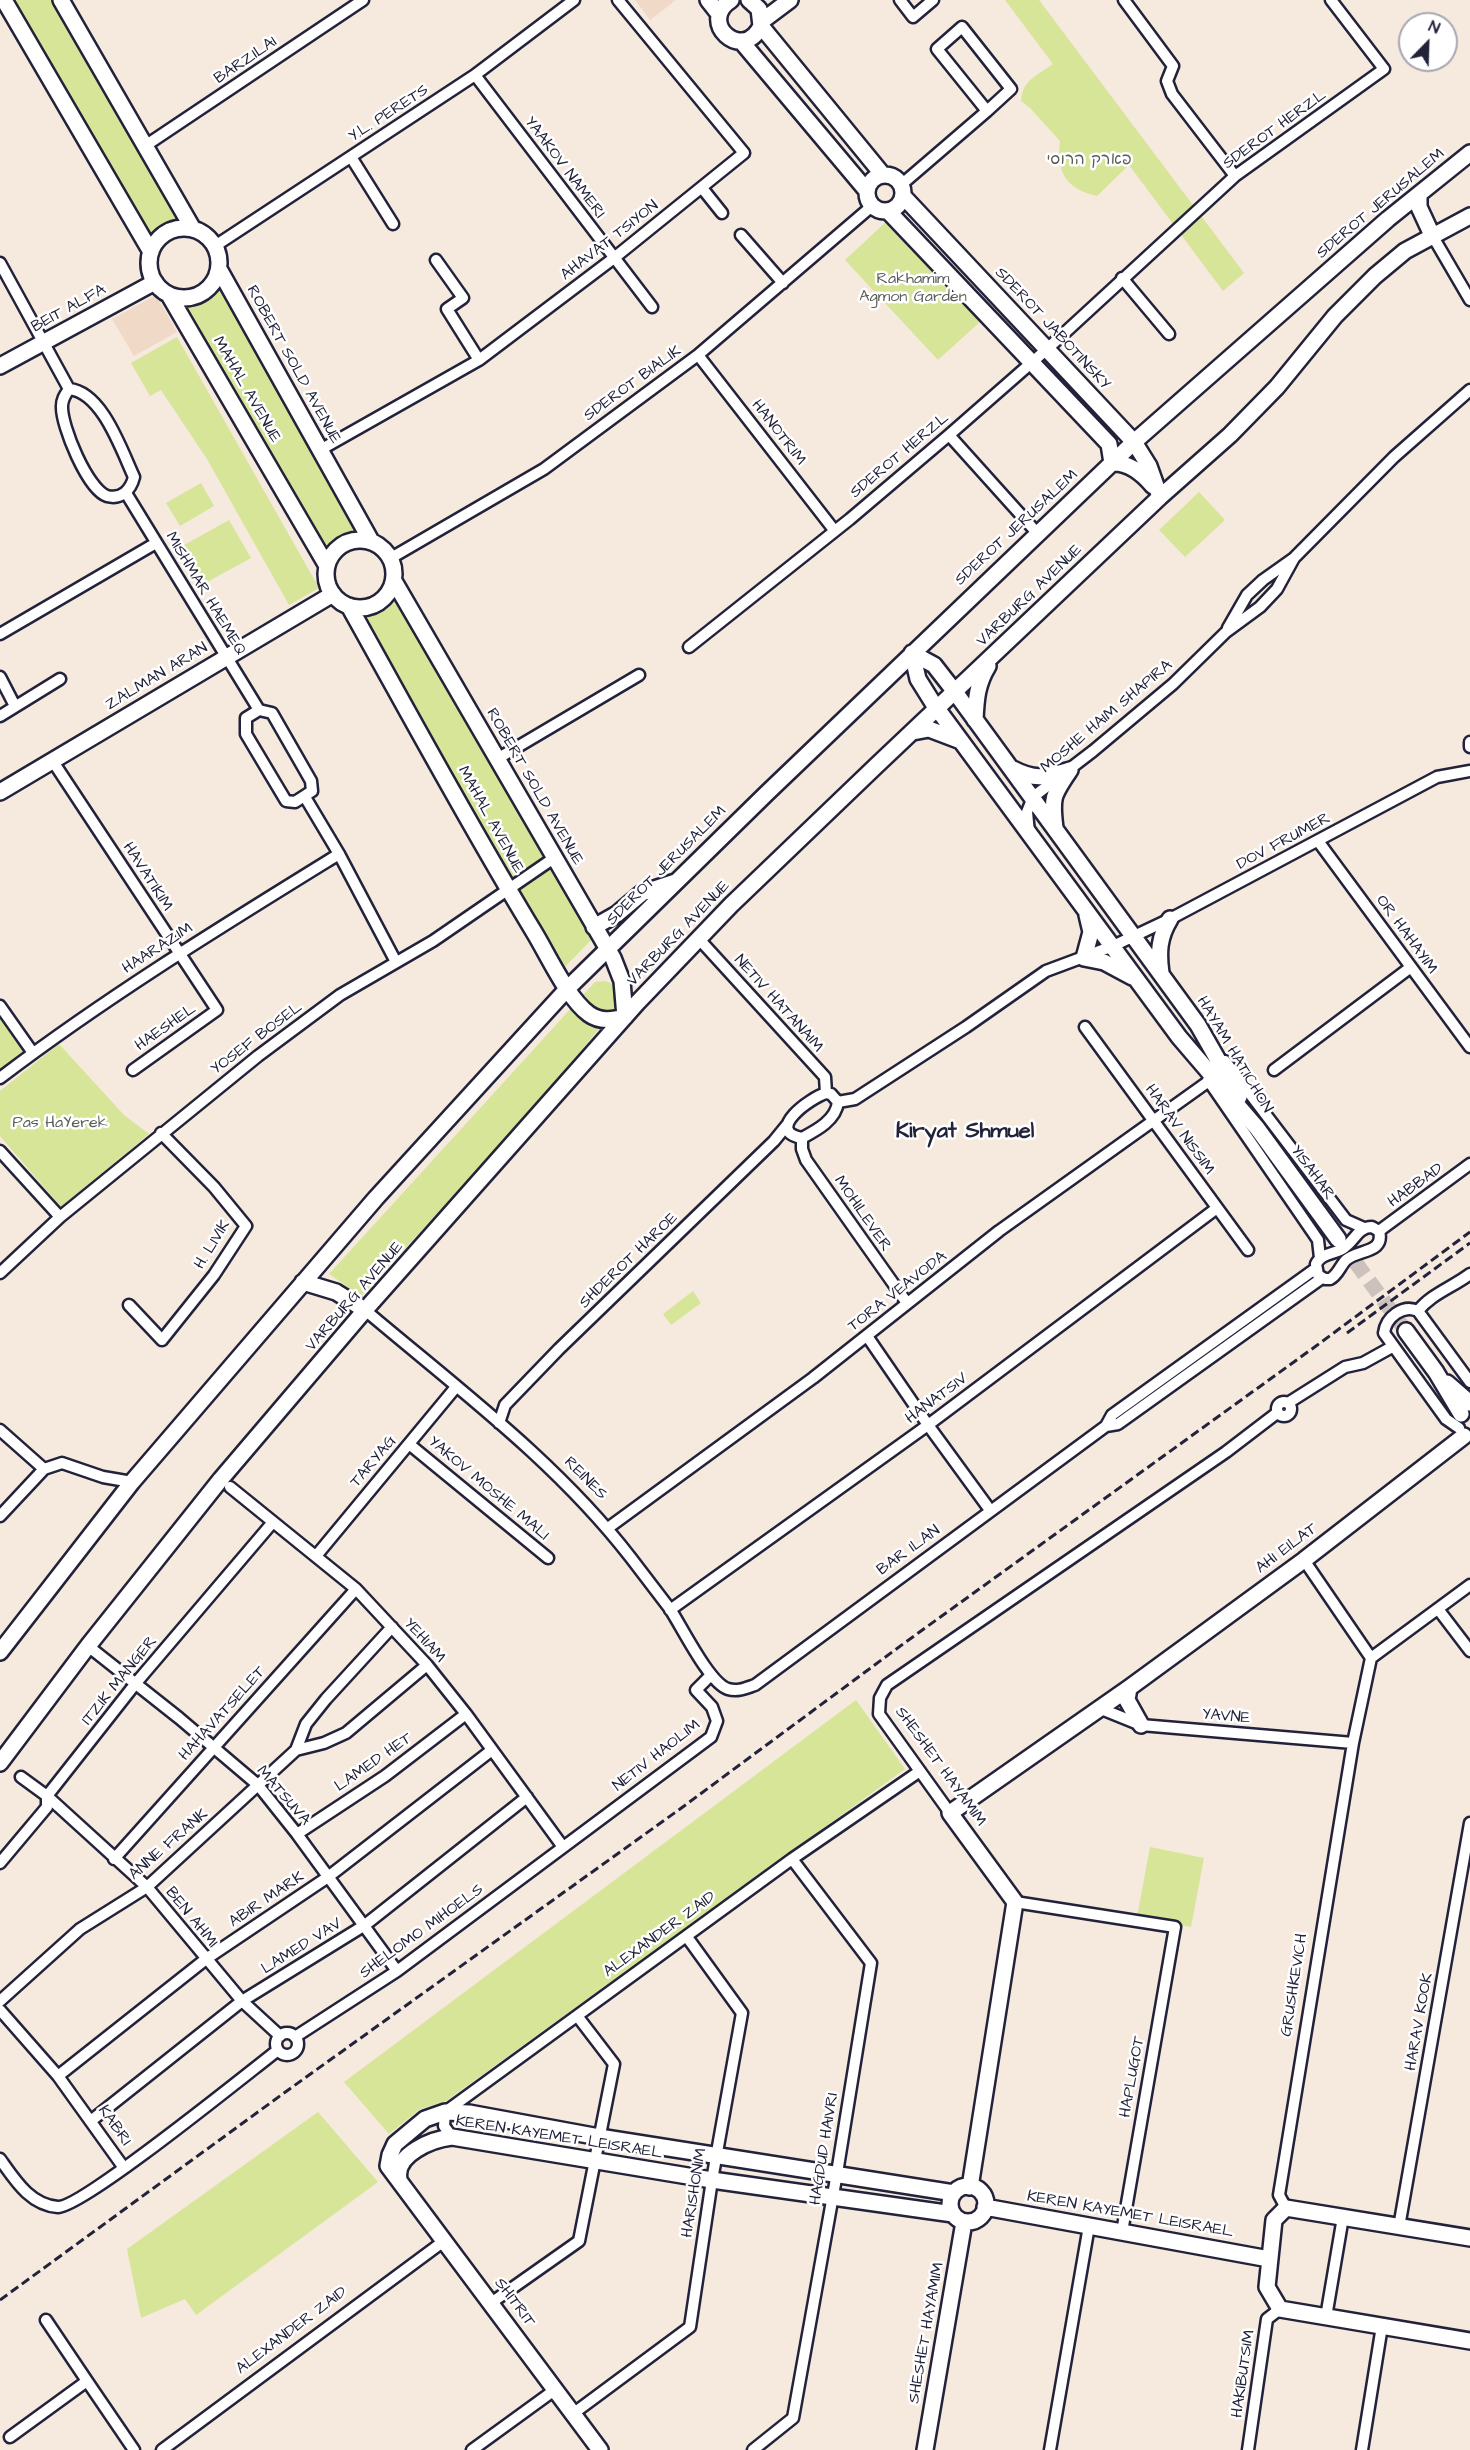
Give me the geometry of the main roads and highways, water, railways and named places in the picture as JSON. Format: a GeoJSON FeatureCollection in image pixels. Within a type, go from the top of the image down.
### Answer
{"type":"FeatureCollection","features":[{"type":"Feature","properties":{"kind":"tunnel"},"geometry":{"type":"LineString","coordinates":[[1342,1244],[1406,1331]]}},
{"type":"Feature","properties":{"kind":"railway"},"geometry":{"type":"LineString","coordinates":[[0,2300],[680,1809],[1470,1232]]}},
{"type":"Feature","properties":{"kind":"railway"},"geometry":{"type":"LineString","coordinates":[[1347,1333],[1470,1243]]}},
{"type":"Feature","properties":{"kind":"district","name":"Kiryat Shmuel"},"geometry":{"type":"Point","coordinates":[965,1132]}},
{"type":"Feature","properties":{"kind":"park label","name":"פארק הרוסי"},"geometry":{"type":"Point","coordinates":[1089,161]}},
{"type":"Feature","properties":{"kind":"park label","name":"Rakhamim Agmon Garden"},"geometry":{"type":"Point","coordinates":[913,289]}},
{"type":"Feature","properties":{"kind":"park label","name":"Pas HaYerek"},"geometry":{"type":"Point","coordinates":[60,1124]}}]}
